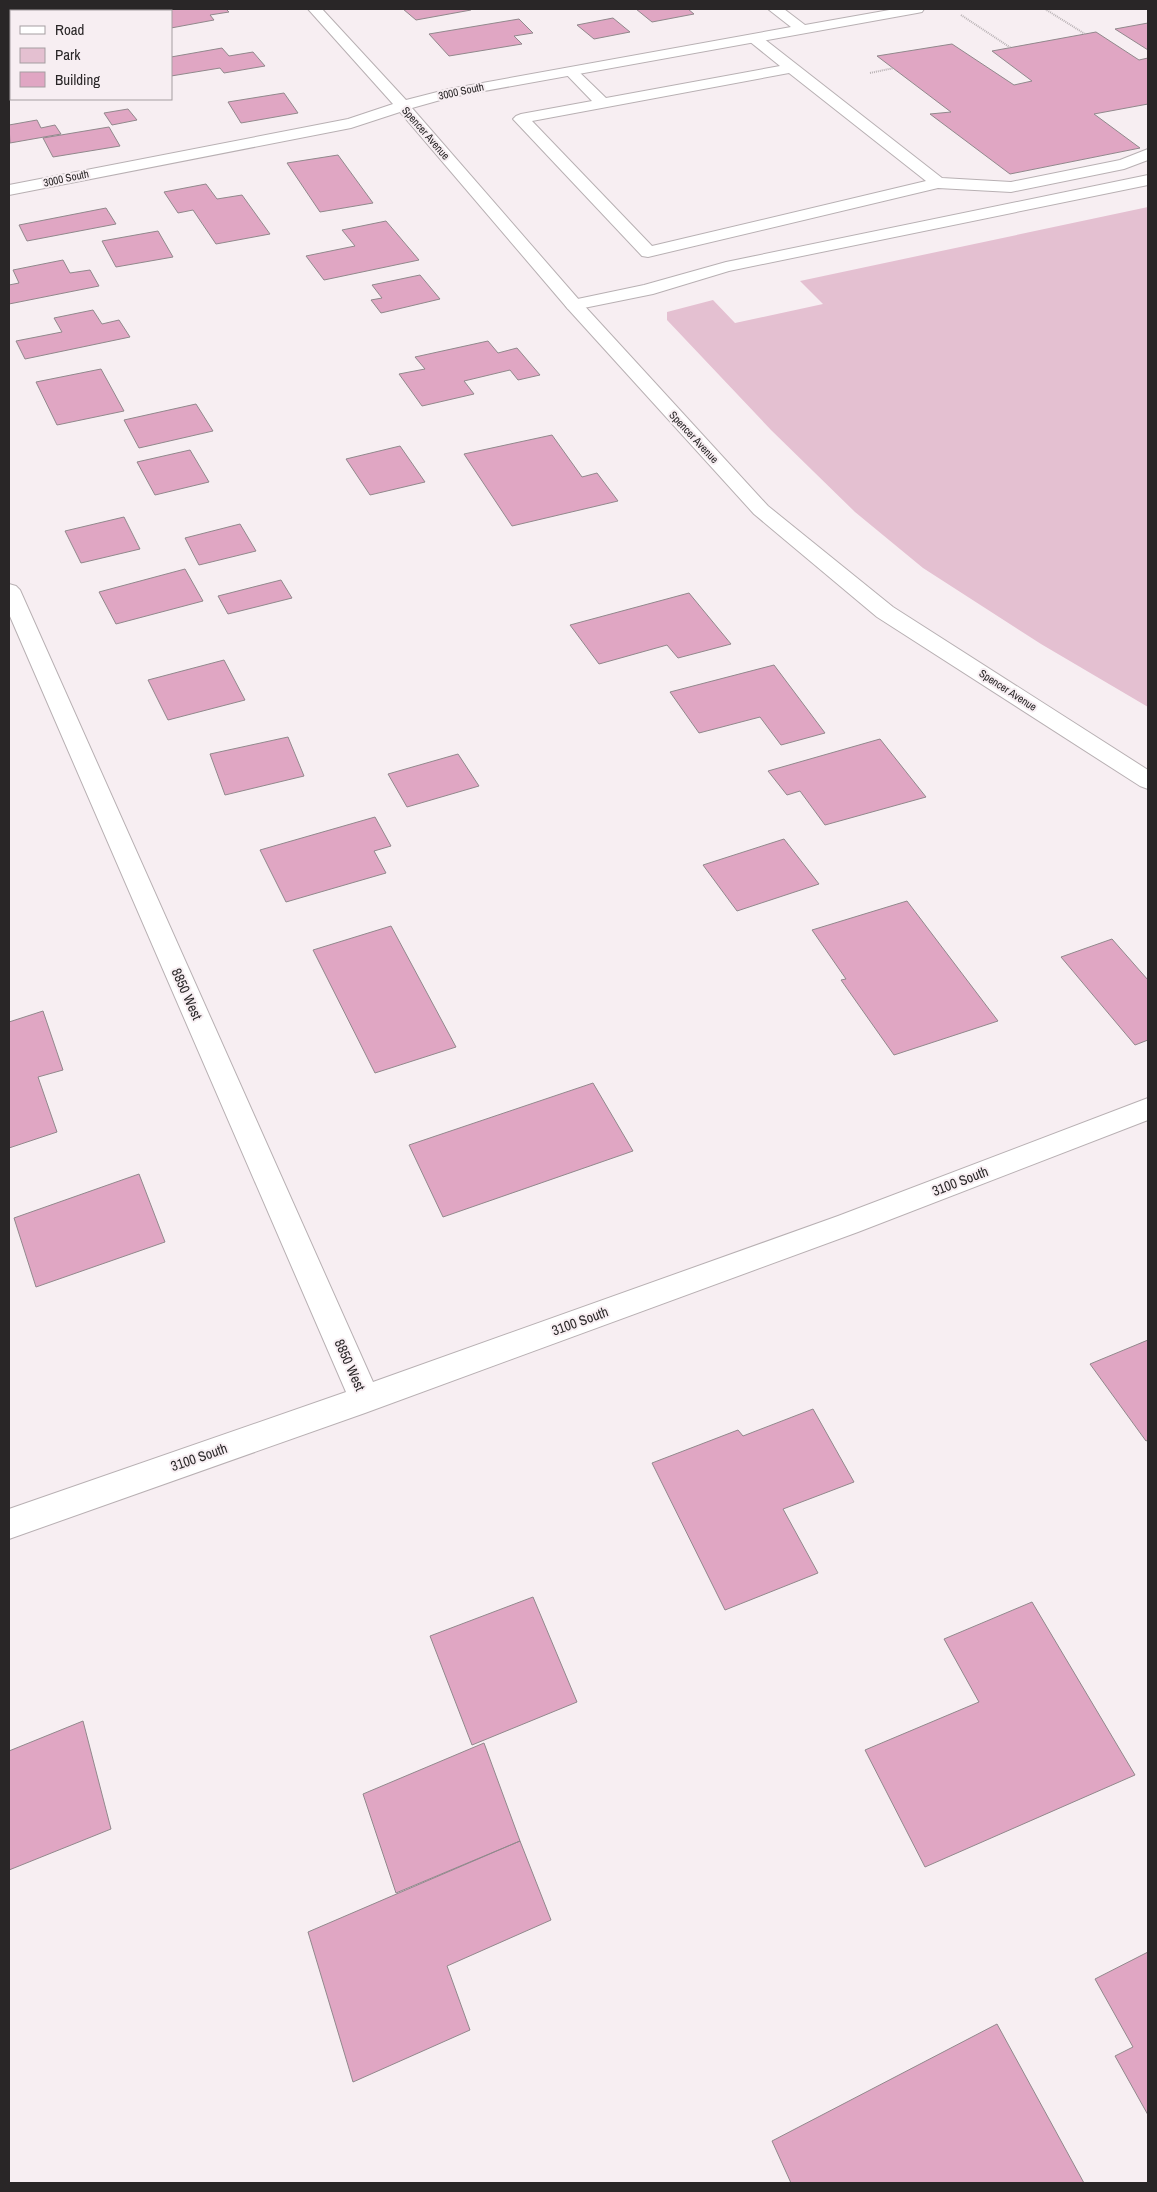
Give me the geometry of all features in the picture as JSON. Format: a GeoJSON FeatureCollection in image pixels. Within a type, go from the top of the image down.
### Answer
{"type":"FeatureCollection","features":[{"type":"Feature","properties":{"kind":"street","name":"Spencer Avenue"},"geometry":{"type":"LineString","coordinates":[[315,9],[574,304],[761,510],[885,612],[1148,781]]}},
{"type":"Feature","properties":{"kind":"street"},"geometry":{"type":"LineString","coordinates":[[774,9],[802,29]]}},
{"type":"Feature","properties":{"kind":"street","name":"3000 South"},"geometry":{"type":"LineString","coordinates":[[9,190],[148,161],[351,123],[449,93],[917,9]]}},
{"type":"Feature","properties":{"kind":"street"},"geometry":{"type":"LineString","coordinates":[[754,38],[938,184]]}},
{"type":"Feature","properties":{"kind":"street"},"geometry":{"type":"LineString","coordinates":[[790,68],[521,119],[648,252],[938,184],[964,183],[1011,187],[1124,164],[1148,154]]}},
{"type":"Feature","properties":{"kind":"street"},"geometry":{"type":"LineString","coordinates":[[570,71],[603,103]]}},
{"type":"Feature","properties":{"kind":"street"},"geometry":{"type":"LineString","coordinates":[[574,304],[647,290],[726,267],[1148,180]]}},
{"type":"Feature","properties":{"kind":"street","name":"8850 West"},"geometry":{"type":"LineString","coordinates":[[9,590],[365,1399]]}},
{"type":"Feature","properties":{"kind":"street","name":"3100 South"},"geometry":{"type":"LineString","coordinates":[[9,1524],[365,1399],[848,1224],[1148,1108]]}},
{"type":"Feature","properties":{"kind":"path"},"geometry":{"type":"LineString","coordinates":[[1044,9],[1085,34]]}},
{"type":"Feature","properties":{"kind":"path"},"geometry":{"type":"LineString","coordinates":[[961,15],[1011,48]]}},
{"type":"Feature","properties":{"kind":"path"},"geometry":{"type":"LineString","coordinates":[[869,73],[894,68]]}},
{"type":"Feature","properties":{"kind":"green space"},"geometry":{"type":"Polygon","coordinates":[[[1148,207],[1148,707],[1041,644],[923,568],[855,512],[771,430],[667,320],[667,312],[713,300],[735,323],[823,304],[800,281],[1148,207]]]}},
{"type":"Feature","properties":{"kind":"building"},"geometry":{"type":"Polygon","coordinates":[[[226,9],[229,12],[210,15],[214,20],[172,28],[172,10],[166,10],[226,9]]]}},
{"type":"Feature","properties":{"kind":"building"},"geometry":{"type":"Polygon","coordinates":[[[403,9],[470,9],[471,10],[416,20],[403,9]]]}},
{"type":"Feature","properties":{"kind":"building"},"geometry":{"type":"Polygon","coordinates":[[[636,9],[688,9],[694,14],[652,22],[636,9]]]}},
{"type":"Feature","properties":{"kind":"building"},"geometry":{"type":"Polygon","coordinates":[[[613,18],[630,32],[594,39],[577,25],[613,18]]]}},
{"type":"Feature","properties":{"kind":"building"},"geometry":{"type":"Polygon","coordinates":[[[519,19],[533,33],[514,36],[522,44],[449,56],[429,34],[519,19]]]}},
{"type":"Feature","properties":{"kind":"building"},"geometry":{"type":"Polygon","coordinates":[[[1148,23],[1148,50],[1115,29],[1148,23]]]}},
{"type":"Feature","properties":{"kind":"building"},"geometry":{"type":"Polygon","coordinates":[[[1096,32],[1139,60],[1148,58],[1148,104],[1094,114],[1140,148],[1010,174],[930,114],[951,112],[877,56],[952,44],[1014,85],[1032,81],[992,51],[1096,32]]]}},
{"type":"Feature","properties":{"kind":"building"},"geometry":{"type":"Polygon","coordinates":[[[222,48],[229,56],[253,52],[265,66],[224,73],[220,68],[172,76],[172,57],[222,48]]]}},
{"type":"Feature","properties":{"kind":"building"},"geometry":{"type":"Polygon","coordinates":[[[284,93],[298,113],[241,123],[228,102],[284,93]]]}},
{"type":"Feature","properties":{"kind":"building"},"geometry":{"type":"Polygon","coordinates":[[[128,109],[137,120],[112,125],[104,113],[128,109]]]}},
{"type":"Feature","properties":{"kind":"building"},"geometry":{"type":"Polygon","coordinates":[[[37,120],[41,128],[55,125],[61,134],[10,143],[9,125],[37,120]]]}},
{"type":"Feature","properties":{"kind":"building"},"geometry":{"type":"Polygon","coordinates":[[[109,127],[120,146],[53,157],[43,138],[109,127]]]}},
{"type":"Feature","properties":{"kind":"building"},"geometry":{"type":"Polygon","coordinates":[[[338,155],[373,203],[320,212],[287,163],[338,155]]]}},
{"type":"Feature","properties":{"kind":"building"},"geometry":{"type":"Polygon","coordinates":[[[206,184],[217,199],[242,195],[270,234],[216,244],[193,210],[178,213],[164,192],[206,184]]]}},
{"type":"Feature","properties":{"kind":"building"},"geometry":{"type":"Polygon","coordinates":[[[106,208],[116,224],[27,241],[19,225],[106,208]]]}},
{"type":"Feature","properties":{"kind":"building"},"geometry":{"type":"Polygon","coordinates":[[[386,221],[419,260],[324,280],[306,256],[355,246],[342,230],[386,221]]]}},
{"type":"Feature","properties":{"kind":"building"},"geometry":{"type":"Polygon","coordinates":[[[158,231],[173,257],[116,267],[102,241],[158,231]]]}},
{"type":"Feature","properties":{"kind":"building"},"geometry":{"type":"Polygon","coordinates":[[[63,260],[70,273],[90,270],[99,286],[9,304],[9,285],[19,283],[13,270],[63,260]]]}},
{"type":"Feature","properties":{"kind":"building"},"geometry":{"type":"Polygon","coordinates":[[[420,275],[440,299],[381,313],[371,300],[382,298],[372,285],[420,275]]]}},
{"type":"Feature","properties":{"kind":"building"},"geometry":{"type":"Polygon","coordinates":[[[93,310],[102,324],[119,320],[130,337],[25,359],[16,341],[62,332],[54,318],[93,310]]]}},
{"type":"Feature","properties":{"kind":"building"},"geometry":{"type":"Polygon","coordinates":[[[488,341],[498,353],[517,348],[540,375],[518,380],[510,370],[464,381],[474,394],[422,406],[399,374],[425,369],[415,357],[488,341]]]}},
{"type":"Feature","properties":{"kind":"building"},"geometry":{"type":"Polygon","coordinates":[[[101,369],[124,411],[57,425],[36,382],[101,369]]]}},
{"type":"Feature","properties":{"kind":"building"},"geometry":{"type":"Polygon","coordinates":[[[196,404],[213,431],[139,448],[124,420],[196,404]]]}},
{"type":"Feature","properties":{"kind":"building"},"geometry":{"type":"Polygon","coordinates":[[[552,435],[582,477],[597,473],[618,501],[512,526],[464,454],[552,435]]]}},
{"type":"Feature","properties":{"kind":"building"},"geometry":{"type":"Polygon","coordinates":[[[400,446],[425,482],[370,495],[346,459],[400,446]]]}},
{"type":"Feature","properties":{"kind":"building"},"geometry":{"type":"Polygon","coordinates":[[[190,450],[209,482],[155,495],[137,462],[190,450]]]}},
{"type":"Feature","properties":{"kind":"building"},"geometry":{"type":"Polygon","coordinates":[[[124,517],[140,549],[81,563],[65,531],[124,517]]]}},
{"type":"Feature","properties":{"kind":"building"},"geometry":{"type":"Polygon","coordinates":[[[240,524],[256,551],[199,565],[185,538],[240,524]]]}},
{"type":"Feature","properties":{"kind":"building"},"geometry":{"type":"Polygon","coordinates":[[[185,569],[203,601],[116,624],[99,592],[185,569]]]}},
{"type":"Feature","properties":{"kind":"building"},"geometry":{"type":"Polygon","coordinates":[[[281,580],[292,598],[228,614],[218,596],[281,580]]]}},
{"type":"Feature","properties":{"kind":"building"},"geometry":{"type":"Polygon","coordinates":[[[689,593],[731,644],[678,658],[667,645],[599,664],[570,625],[689,593]]]}},
{"type":"Feature","properties":{"kind":"building"},"geometry":{"type":"Polygon","coordinates":[[[224,660],[245,700],[168,720],[148,680],[224,660]]]}},
{"type":"Feature","properties":{"kind":"building"},"geometry":{"type":"Polygon","coordinates":[[[774,665],[825,733],[781,745],[760,717],[699,733],[670,692],[774,665]]]}},
{"type":"Feature","properties":{"kind":"building"},"geometry":{"type":"Polygon","coordinates":[[[288,737],[304,776],[225,795],[210,754],[288,737]]]}},
{"type":"Feature","properties":{"kind":"building"},"geometry":{"type":"Polygon","coordinates":[[[880,739],[926,797],[825,825],[800,791],[787,795],[768,771],[880,739]]]}},
{"type":"Feature","properties":{"kind":"building"},"geometry":{"type":"Polygon","coordinates":[[[458,754],[479,786],[407,807],[388,774],[458,754]]]}},
{"type":"Feature","properties":{"kind":"building"},"geometry":{"type":"Polygon","coordinates":[[[375,817],[391,846],[374,851],[386,873],[286,902],[260,850],[375,817]]]}},
{"type":"Feature","properties":{"kind":"building"},"geometry":{"type":"Polygon","coordinates":[[[784,839],[819,884],[737,911],[703,865],[784,839]]]}},
{"type":"Feature","properties":{"kind":"building"},"geometry":{"type":"Polygon","coordinates":[[[907,901],[998,1021],[894,1055],[841,980],[846,979],[812,930],[907,901]]]}},
{"type":"Feature","properties":{"kind":"building"},"geometry":{"type":"Polygon","coordinates":[[[391,926],[456,1047],[375,1073],[313,950],[391,926]]]}},
{"type":"Feature","properties":{"kind":"building"},"geometry":{"type":"Polygon","coordinates":[[[1112,939],[1148,980],[1148,1040],[1135,1045],[1061,957],[1112,939]]]}},
{"type":"Feature","properties":{"kind":"building"},"geometry":{"type":"Polygon","coordinates":[[[43,1011],[63,1070],[38,1077],[57,1132],[9,1148],[9,1022],[43,1011]]]}},
{"type":"Feature","properties":{"kind":"building"},"geometry":{"type":"Polygon","coordinates":[[[593,1083],[633,1151],[443,1217],[409,1145],[593,1083]]]}},
{"type":"Feature","properties":{"kind":"building"},"geometry":{"type":"Polygon","coordinates":[[[139,1174],[165,1242],[36,1287],[14,1218],[139,1174]]]}},
{"type":"Feature","properties":{"kind":"building"},"geometry":{"type":"Polygon","coordinates":[[[1148,1340],[1148,1440],[1146,1441],[1090,1364],[1148,1340]]]}},
{"type":"Feature","properties":{"kind":"building"},"geometry":{"type":"Polygon","coordinates":[[[813,1409],[854,1482],[783,1509],[818,1573],[725,1610],[652,1463],[738,1430],[743,1436],[813,1409]]]}},
{"type":"Feature","properties":{"kind":"building"},"geometry":{"type":"Polygon","coordinates":[[[533,1597],[577,1702],[472,1745],[430,1636],[533,1597]]]}},
{"type":"Feature","properties":{"kind":"building"},"geometry":{"type":"Polygon","coordinates":[[[1032,1602],[1135,1775],[925,1867],[865,1750],[979,1702],[944,1639],[1032,1602]]]}},
{"type":"Feature","properties":{"kind":"building"},"geometry":{"type":"Polygon","coordinates":[[[83,1721],[111,1829],[9,1870],[9,1751],[83,1721]]]}},
{"type":"Feature","properties":{"kind":"building"},"geometry":{"type":"Polygon","coordinates":[[[484,1743],[520,1841],[396,1893],[363,1794],[484,1743]]]}},
{"type":"Feature","properties":{"kind":"building"},"geometry":{"type":"Polygon","coordinates":[[[520,1841],[551,1920],[447,1966],[470,2030],[353,2082],[308,1932],[520,1841]]]}},
{"type":"Feature","properties":{"kind":"building"},"geometry":{"type":"Polygon","coordinates":[[[1148,1952],[1148,2115],[1115,2056],[1133,2047],[1095,1979],[1148,1952]]]}},
{"type":"Feature","properties":{"kind":"building"},"geometry":{"type":"Polygon","coordinates":[[[997,2024],[1084,2183],[791,2183],[772,2141],[997,2024]]]}}]}
